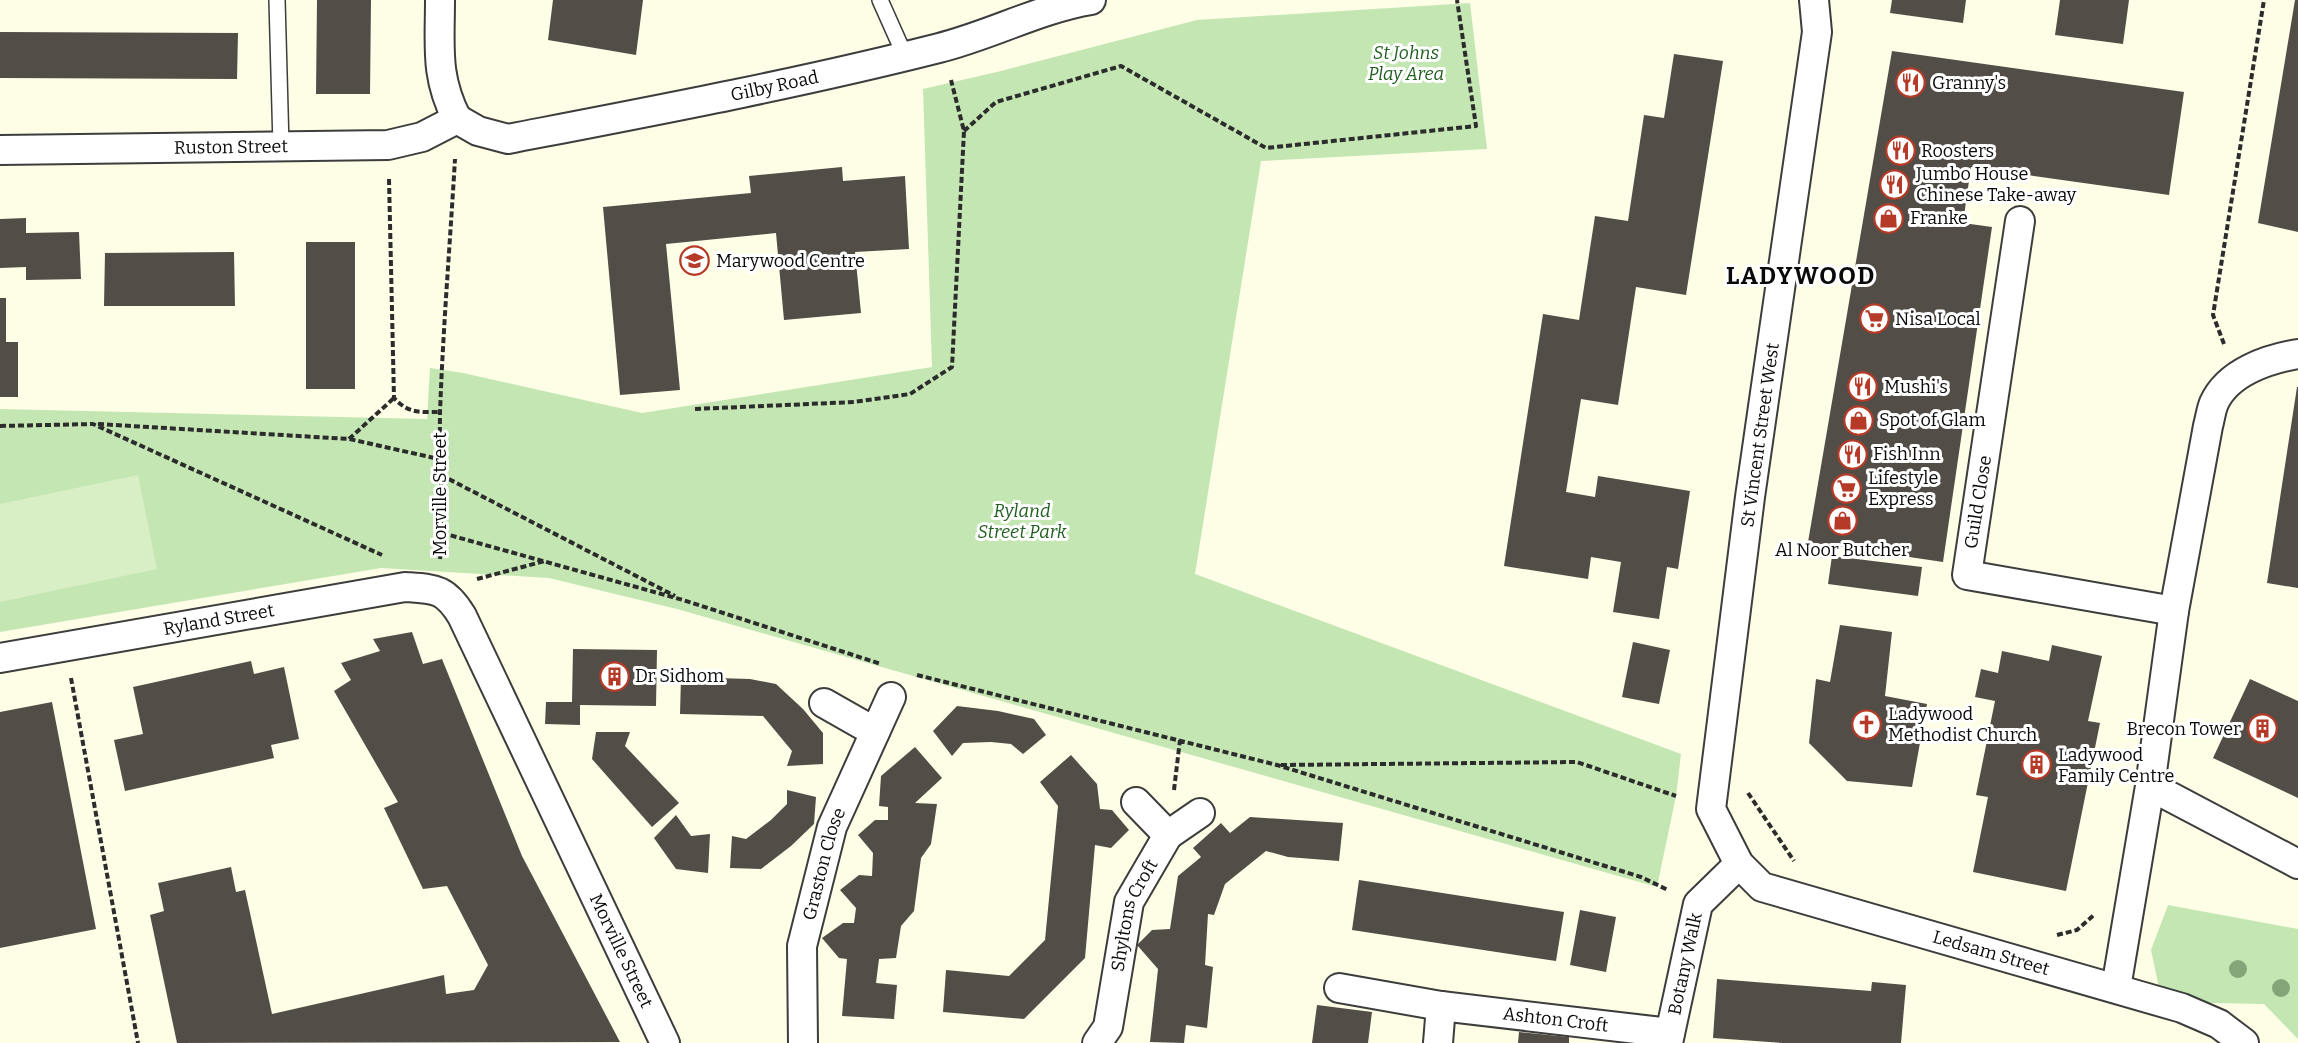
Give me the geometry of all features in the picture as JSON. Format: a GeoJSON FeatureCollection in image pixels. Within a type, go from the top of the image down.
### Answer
{"type":"FeatureCollection","features":[{"type":"Feature","properties":{"kind":"street"},"geometry":{"type":"LineString","coordinates":[[440,0],[440,73],[446,98],[457,119]]}},
{"type":"Feature","properties":{"kind":"street","name":"St Vincent Street West"},"geometry":{"type":"LineString","coordinates":[[1739,864],[1711,808],[1750,497],[1817,32],[1814,0]]}},
{"type":"Feature","properties":{"kind":"street","name":"Gilby Road"},"geometry":{"type":"LineString","coordinates":[[457,119],[478,131],[508,139],[734,96],[942,47],[1073,1]]}},
{"type":"Feature","properties":{"kind":"street","name":"Ruston Street"},"geometry":{"type":"LineString","coordinates":[[0,150],[388,145],[422,137],[457,119]]}},
{"type":"Feature","properties":{"kind":"street","name":"Guild Close"},"geometry":{"type":"LineString","coordinates":[[2020,221],[1967,575],[2174,610]]}},
{"type":"Feature","properties":{"kind":"street"},"geometry":{"type":"LineString","coordinates":[[2116,988],[2150,786],[2174,610],[2214,402],[2241,374],[2275,358],[2298,354]]}},
{"type":"Feature","properties":{"kind":"street","name":"Ryland Street"},"geometry":{"type":"LineString","coordinates":[[0,658],[405,587],[437,589]]}},
{"type":"Feature","properties":{"kind":"street","name":"Morville Street"},"geometry":{"type":"LineString","coordinates":[[437,589],[452,600],[462,616],[665,1043]]}},
{"type":"Feature","properties":{"kind":"street","name":"Graston Close"},"geometry":{"type":"LineString","coordinates":[[803,1043],[802,946],[832,827],[891,698]]}},
{"type":"Feature","properties":{"kind":"street"},"geometry":{"type":"LineString","coordinates":[[824,703],[875,732]]}},
{"type":"Feature","properties":{"kind":"street"},"geometry":{"type":"LineString","coordinates":[[2150,786],[2298,864]]}},
{"type":"Feature","properties":{"kind":"street"},"geometry":{"type":"LineString","coordinates":[[1136,802],[1168,835],[1200,813]]}},
{"type":"Feature","properties":{"kind":"street","name":"Shyltons Croft"},"geometry":{"type":"LineString","coordinates":[[1097,1043],[1108,1028],[1129,902],[1168,835]]}},
{"type":"Feature","properties":{"kind":"street","name":"Ledsam Street"},"geometry":{"type":"LineString","coordinates":[[1739,864],[1762,887],[2182,1008],[2219,1024],[2244,1043]]}},
{"type":"Feature","properties":{"kind":"street","name":"Botany Walk"},"geometry":{"type":"LineString","coordinates":[[1669,1038],[1698,904],[1739,864]]}},
{"type":"Feature","properties":{"kind":"street","name":"Ashton Croft"},"geometry":{"type":"LineString","coordinates":[[1339,988],[1441,1006],[1669,1038]]}},
{"type":"Feature","properties":{"kind":"street"},"geometry":{"type":"LineString","coordinates":[[1438,1043],[1441,1006]]}},
{"type":"Feature","properties":{"kind":"lane"},"geometry":{"type":"LineString","coordinates":[[277,0],[281,146]]}},
{"type":"Feature","properties":{"kind":"lane"},"geometry":{"type":"LineString","coordinates":[[880,0],[905,56]]}},
{"type":"Feature","properties":{"kind":"path"},"geometry":{"type":"LineString","coordinates":[[964,131],[996,102],[1121,66],[1266,148],[1476,126],[1457,0]]}},
{"type":"Feature","properties":{"kind":"path"},"geometry":{"type":"LineString","coordinates":[[2241,374],[2226,348],[2213,315],[2264,0]]}},
{"type":"Feature","properties":{"kind":"path"},"geometry":{"type":"LineString","coordinates":[[695,409],[854,402],[910,394],[952,367],[964,131],[942,47]]}},
{"type":"Feature","properties":{"kind":"path","name":"Morville Street"},"geometry":{"type":"LineString","coordinates":[[437,589],[442,533],[440,412],[457,119]]}},
{"type":"Feature","properties":{"kind":"path"},"geometry":{"type":"LineString","coordinates":[[388,145],[394,398],[404,408],[410,410],[440,412]]}},
{"type":"Feature","properties":{"kind":"path"},"geometry":{"type":"LineString","coordinates":[[349,439],[394,398]]}},
{"type":"Feature","properties":{"kind":"path"},"geometry":{"type":"LineString","coordinates":[[93,424],[372,550],[391,561]]}},
{"type":"Feature","properties":{"kind":"path"},"geometry":{"type":"LineString","coordinates":[[0,426],[93,424],[349,439],[439,459]]}},
{"type":"Feature","properties":{"kind":"path"},"geometry":{"type":"LineString","coordinates":[[441,475],[683,600]]}},
{"type":"Feature","properties":{"kind":"path"},"geometry":{"type":"LineString","coordinates":[[442,533],[683,600],[884,666]]}},
{"type":"Feature","properties":{"kind":"path"},"geometry":{"type":"LineString","coordinates":[[437,589],[547,561]]}},
{"type":"Feature","properties":{"kind":"path"},"geometry":{"type":"LineString","coordinates":[[65,646],[138,1043]]}},
{"type":"Feature","properties":{"kind":"path"},"geometry":{"type":"LineString","coordinates":[[907,673],[1277,765],[1641,877],[1698,904]]}},
{"type":"Feature","properties":{"kind":"path"},"geometry":{"type":"LineString","coordinates":[[1277,765],[1576,762],[1676,796]]}},
{"type":"Feature","properties":{"kind":"path"},"geometry":{"type":"LineString","coordinates":[[1762,887],[1794,862]]}},
{"type":"Feature","properties":{"kind":"path"},"geometry":{"type":"LineString","coordinates":[[2048,937],[2077,930],[2097,913]]}},
{"type":"Feature","properties":{"kind":"green space","name":"Ryland Street Park"},"geometry":{"type":"Polygon","coordinates":[[[1470,3],[1487,149],[1261,161],[1195,574],[1681,754],[1676,796],[1657,887],[677,609],[549,578],[381,568],[0,632],[0,409],[427,419],[430,368],[463,373],[642,413],[932,367],[923,89],[1197,20],[1470,3]]]}},
{"type":"Feature","properties":{"kind":"green space"},"geometry":{"type":"Polygon","coordinates":[[[138,475],[157,569],[0,602],[0,504],[138,475]]]}},
{"type":"Feature","properties":{"kind":"green space"},"geometry":{"type":"Polygon","coordinates":[[[2168,905],[2298,929],[2298,1039],[2264,1004],[2162,1002],[2151,950],[2168,905]]]}},
{"type":"Feature","properties":{"kind":"building"},"geometry":{"type":"Polygon","coordinates":[[[317,0],[371,0],[370,94],[316,94],[317,0]]]}},
{"type":"Feature","properties":{"kind":"building"},"geometry":{"type":"Polygon","coordinates":[[[553,0],[643,0],[636,55],[548,40],[553,0]]]}},
{"type":"Feature","properties":{"kind":"building"},"geometry":{"type":"Polygon","coordinates":[[[1892,0],[1966,0],[1963,23],[1890,13],[1892,0]]]}},
{"type":"Feature","properties":{"kind":"building"},"geometry":{"type":"Polygon","coordinates":[[[2060,0],[2129,0],[2123,44],[2055,35],[2060,0]]]}},
{"type":"Feature","properties":{"kind":"building"},"geometry":{"type":"Polygon","coordinates":[[[2295,0],[2298,0],[2298,232],[2258,223],[2295,0]]]}},
{"type":"Feature","properties":{"kind":"building"},"geometry":{"type":"Polygon","coordinates":[[[0,32],[238,33],[237,79],[0,78],[0,32]]]}},
{"type":"Feature","properties":{"kind":"building"},"geometry":{"type":"Polygon","coordinates":[[[1892,51],[2184,92],[2169,195],[1971,167],[1963,223],[1992,227],[1943,562],[1808,542],[1892,51]]]}},
{"type":"Feature","properties":{"kind":"building"},"geometry":{"type":"Polygon","coordinates":[[[1674,54],[1723,61],[1686,295],[1636,287],[1618,405],[1581,399],[1566,492],[1595,497],[1598,476],[1690,491],[1678,569],[1667,567],[1659,619],[1613,612],[1621,562],[1591,557],[1588,579],[1504,566],[1543,314],[1579,320],[1595,216],[1628,221],[1644,115],[1664,118],[1674,54]]]}},
{"type":"Feature","properties":{"kind":"building"},"geometry":{"type":"Polygon","coordinates":[[[842,167],[843,181],[905,176],[909,249],[855,252],[861,313],[784,320],[776,233],[666,244],[680,390],[620,395],[603,207],[751,193],[749,176],[842,167]]]}},
{"type":"Feature","properties":{"kind":"building"},"geometry":{"type":"Polygon","coordinates":[[[26,218],[26,233],[79,232],[81,279],[26,280],[26,267],[0,268],[0,219],[26,218]]]}},
{"type":"Feature","properties":{"kind":"building"},"geometry":{"type":"Polygon","coordinates":[[[306,242],[355,242],[355,389],[306,389],[306,242]]]}},
{"type":"Feature","properties":{"kind":"building"},"geometry":{"type":"Polygon","coordinates":[[[234,252],[235,306],[104,306],[105,253],[234,252]]]}},
{"type":"Feature","properties":{"kind":"building"},"geometry":{"type":"Polygon","coordinates":[[[0,298],[6,298],[6,342],[18,342],[18,397],[0,397],[0,298]]]}},
{"type":"Feature","properties":{"kind":"building"},"geometry":{"type":"Polygon","coordinates":[[[2298,387],[2298,588],[2267,583],[2298,387]]]}},
{"type":"Feature","properties":{"kind":"building"},"geometry":{"type":"Polygon","coordinates":[[[1832,556],[1922,567],[1918,596],[1828,584],[1832,556]]]}},
{"type":"Feature","properties":{"kind":"building","name":"Ladywood Methodist Church"},"geometry":{"type":"Polygon","coordinates":[[[1840,625],[1892,632],[1885,696],[1927,704],[1912,787],[1847,781],[1809,743],[1816,679],[1830,682],[1840,625]]]}},
{"type":"Feature","properties":{"kind":"building"},"geometry":{"type":"Polygon","coordinates":[[[412,632],[423,664],[442,659],[522,856],[620,1042],[177,1043],[150,915],[164,911],[158,883],[231,867],[236,892],[245,890],[272,1014],[444,975],[446,994],[474,990],[488,965],[447,886],[423,889],[384,808],[398,802],[334,691],[351,680],[341,663],[380,651],[373,639],[412,632]]]}},
{"type":"Feature","properties":{"kind":"building"},"geometry":{"type":"Polygon","coordinates":[[[1633,642],[1670,650],[1659,704],[1622,697],[1633,642]]]}},
{"type":"Feature","properties":{"kind":"building","name":"Ladywood Family Centre"},"geometry":{"type":"Polygon","coordinates":[[[2052,645],[2102,656],[2088,721],[2100,723],[2066,891],[1973,872],[1988,797],[1976,795],[1995,701],[1975,697],[1981,669],[1998,673],[2002,651],[2049,661],[2052,645]]]}},
{"type":"Feature","properties":{"kind":"building","name":"Dr Sidhom"},"geometry":{"type":"Polygon","coordinates":[[[573,649],[657,650],[656,706],[580,705],[580,725],[545,724],[546,702],[572,702],[573,649]]]}},
{"type":"Feature","properties":{"kind":"building"},"geometry":{"type":"Polygon","coordinates":[[[251,661],[254,674],[284,667],[299,739],[271,745],[274,758],[125,791],[114,740],[143,734],[133,687],[251,661]]]}},
{"type":"Feature","properties":{"kind":"building"},"geometry":{"type":"Polygon","coordinates":[[[681,677],[750,679],[776,684],[803,709],[823,733],[823,764],[787,766],[792,751],[763,716],[680,714],[681,677]]]}},
{"type":"Feature","properties":{"kind":"building","name":"Brecon Tower"},"geometry":{"type":"Polygon","coordinates":[[[2250,679],[2298,701],[2298,798],[2213,758],[2250,679]]]}},
{"type":"Feature","properties":{"kind":"building"},"geometry":{"type":"Polygon","coordinates":[[[52,702],[96,929],[0,948],[0,712],[52,702]]]}},
{"type":"Feature","properties":{"kind":"building"},"geometry":{"type":"Polygon","coordinates":[[[957,706],[998,711],[1034,719],[1046,735],[1023,754],[1011,744],[991,742],[963,743],[952,756],[933,731],[957,706]]]}},
{"type":"Feature","properties":{"kind":"building"},"geometry":{"type":"Polygon","coordinates":[[[596,732],[630,732],[625,746],[679,803],[652,827],[592,759],[596,732]]]}},
{"type":"Feature","properties":{"kind":"building"},"geometry":{"type":"Polygon","coordinates":[[[915,747],[942,778],[915,803],[937,804],[931,844],[921,858],[914,911],[901,926],[896,958],[879,959],[876,983],[897,985],[894,1019],[842,1016],[847,959],[839,958],[822,938],[843,923],[854,923],[856,908],[840,890],[859,875],[872,876],[873,853],[858,835],[875,820],[888,820],[888,807],[879,806],[881,776],[915,747]]]}},
{"type":"Feature","properties":{"kind":"building"},"geometry":{"type":"Polygon","coordinates":[[[1071,755],[1097,784],[1100,809],[1112,810],[1129,830],[1111,848],[1095,845],[1085,958],[1024,1019],[943,1012],[946,970],[1009,976],[1045,940],[1058,806],[1040,782],[1071,755]]]}},
{"type":"Feature","properties":{"kind":"building"},"geometry":{"type":"Polygon","coordinates":[[[787,790],[816,797],[814,824],[791,846],[761,869],[730,868],[732,836],[746,839],[771,820],[787,804],[787,790]]]}},
{"type":"Feature","properties":{"kind":"building"},"geometry":{"type":"Polygon","coordinates":[[[676,815],[691,836],[710,834],[708,873],[676,869],[654,838],[676,815]]]}},
{"type":"Feature","properties":{"kind":"building"},"geometry":{"type":"Polygon","coordinates":[[[1250,817],[1343,823],[1339,861],[1288,857],[1266,851],[1225,884],[1214,915],[1208,914],[1205,965],[1213,967],[1207,1028],[1186,1025],[1184,1043],[1150,1042],[1158,969],[1137,945],[1152,930],[1170,929],[1178,876],[1201,857],[1193,848],[1221,823],[1230,833],[1250,817]]]}},
{"type":"Feature","properties":{"kind":"building"},"geometry":{"type":"Polygon","coordinates":[[[1359,880],[1564,912],[1556,961],[1352,930],[1359,880]]]}},
{"type":"Feature","properties":{"kind":"building"},"geometry":{"type":"Polygon","coordinates":[[[1580,910],[1616,917],[1606,972],[1570,965],[1580,910]]]}},
{"type":"Feature","properties":{"kind":"building"},"geometry":{"type":"Polygon","coordinates":[[[1717,979],[1871,991],[1872,982],[1906,985],[1901,1043],[1783,1043],[1713,1038],[1717,979]]]}},
{"type":"Feature","properties":{"kind":"building"},"geometry":{"type":"Polygon","coordinates":[[[1317,1005],[1372,1012],[1368,1043],[1312,1043],[1317,1005]]]}},
{"type":"Feature","properties":{"kind":"building"},"geometry":{"type":"Polygon","coordinates":[[[1519,1032],[1569,1037],[1569,1043],[1518,1043],[1519,1032]]]}},
{"type":"Feature","properties":{"kind":"place","name":"Granny's"},"geometry":{"type":"Point","coordinates":[1911,83]}},
{"type":"Feature","properties":{"kind":"place","name":"Roosters"},"geometry":{"type":"Point","coordinates":[1900,151]}},
{"type":"Feature","properties":{"kind":"place","name":"Jumbo House Chinese Take-away"},"geometry":{"type":"Point","coordinates":[1895,184]}},
{"type":"Feature","properties":{"kind":"place","name":"Franke"},"geometry":{"type":"Point","coordinates":[1889,218]}},
{"type":"Feature","properties":{"kind":"place","name":"Marywood Centre"},"geometry":{"type":"Point","coordinates":[695,261]}},
{"type":"Feature","properties":{"kind":"place","name":"Nisa Local"},"geometry":{"type":"Point","coordinates":[1874,319]}},
{"type":"Feature","properties":{"kind":"place","name":"Mushi's"},"geometry":{"type":"Point","coordinates":[1863,387]}},
{"type":"Feature","properties":{"kind":"place","name":"Spot of Glam"},"geometry":{"type":"Point","coordinates":[1858,420]}},
{"type":"Feature","properties":{"kind":"place","name":"Fish Inn"},"geometry":{"type":"Point","coordinates":[1852,454]}},
{"type":"Feature","properties":{"kind":"place","name":"Lifestyle Express"},"geometry":{"type":"Point","coordinates":[1847,488]}},
{"type":"Feature","properties":{"kind":"place","name":"Al Noor Butcher"},"geometry":{"type":"Point","coordinates":[1842,521]}},
{"type":"Feature","properties":{"kind":"place","name":"Dr Sidhom"},"geometry":{"type":"Point","coordinates":[614,676]}},
{"type":"Feature","properties":{"kind":"place","name":"Ladywood Methodist Church"},"geometry":{"type":"Point","coordinates":[1867,724]}},
{"type":"Feature","properties":{"kind":"place","name":"Brecon Tower"},"geometry":{"type":"Point","coordinates":[2262,729]}},
{"type":"Feature","properties":{"kind":"place","name":"Ladywood Family Centre"},"geometry":{"type":"Point","coordinates":[2037,765]}},
{"type":"Feature","properties":{"kind":"district","name":"LADYWOOD"},"geometry":{"type":"Point","coordinates":[1801,276]}},
{"type":"Feature","properties":{"kind":"park label","name":"St Johns Play Area"},"geometry":{"type":"Point","coordinates":[1406,63]}}]}
